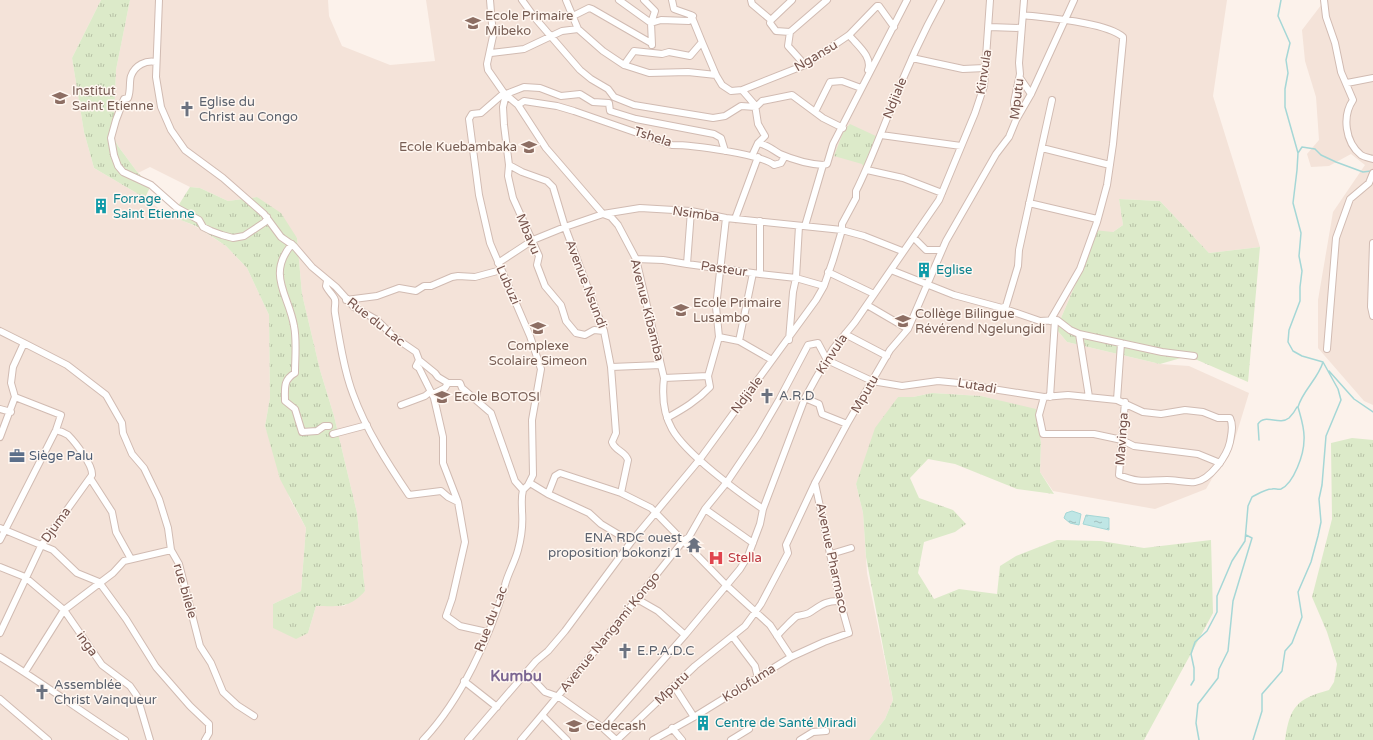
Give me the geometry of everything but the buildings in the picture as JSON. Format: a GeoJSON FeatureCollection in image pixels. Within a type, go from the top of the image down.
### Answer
{"type":"FeatureCollection","features":[{"type":"Feature","properties":{"kind":"street","name":"Rue du Lac"},"geometry":{"type":"LineString","coordinates":[[159,0],[156,77],[161,107],[167,123],[185,150],[223,178],[267,217],[279,235],[292,244],[327,282],[336,287],[346,300],[360,312],[377,320],[394,337],[416,352],[419,360],[438,377],[448,384],[460,383],[462,388],[491,413],[515,481],[523,490],[520,502],[522,511],[518,552],[475,663],[464,681],[459,693],[435,728],[424,740]]}},
{"type":"Feature","properties":{"kind":"street","name":"Avenue Kibamba"},"geometry":{"type":"LineString","coordinates":[[490,0],[493,30],[491,54],[487,64],[488,70],[505,93],[518,105],[546,148],[603,214],[611,217],[618,225],[636,258],[641,288],[664,378],[662,392],[667,418],[677,437],[727,482],[763,509]]}},
{"type":"Feature","properties":{"kind":"street"},"geometry":{"type":"LineString","coordinates":[[522,0],[551,36],[591,79],[607,89],[614,97],[634,106],[713,118],[725,116],[741,106],[756,107],[762,101],[788,94],[795,96],[815,112],[843,128]]}},
{"type":"Feature","properties":{"kind":"street"},"geometry":{"type":"LineString","coordinates":[[566,0],[578,28],[603,51],[624,65],[649,73],[688,72],[716,75]]}},
{"type":"Feature","properties":{"kind":"street"},"geometry":{"type":"LineString","coordinates":[[619,0],[651,23]]}},
{"type":"Feature","properties":{"kind":"street"},"geometry":{"type":"LineString","coordinates":[[644,0],[655,11],[651,23],[651,42],[653,52]]}},
{"type":"Feature","properties":{"kind":"street"},"geometry":{"type":"LineString","coordinates":[[672,0],[674,9],[686,12],[692,16],[716,75],[722,85],[731,91],[742,90],[756,107],[758,124],[765,136],[758,143],[736,219]]}},
{"type":"Feature","properties":{"kind":"street"},"geometry":{"type":"LineString","coordinates":[[751,0],[752,4],[771,20],[770,22],[776,31],[790,32]]}},
{"type":"Feature","properties":{"kind":"street"},"geometry":{"type":"LineString","coordinates":[[771,20],[792,0]]}},
{"type":"Feature","properties":{"kind":"street"},"geometry":{"type":"LineString","coordinates":[[805,65],[788,46],[790,32],[827,0]]}},
{"type":"Feature","properties":{"kind":"street"},"geometry":{"type":"LineString","coordinates":[[789,340],[793,292],[802,226],[823,166],[827,164],[832,146],[843,128],[867,76],[907,0]]}},
{"type":"Feature","properties":{"kind":"street","name":"Ndjiale"},"geometry":{"type":"LineString","coordinates":[[468,740],[526,672],[548,651],[565,631],[631,542],[700,459],[810,310],[824,286],[842,230],[843,220],[856,198],[856,191],[867,170],[912,58],[940,0]]}},
{"type":"Feature","properties":{"kind":"street","name":"Kinvula"},"geometry":{"type":"LineString","coordinates":[[603,728],[685,636],[740,569],[753,543],[763,509],[805,398],[833,349],[867,305],[902,251],[914,238],[942,193],[975,113],[984,86],[990,0]]}},
{"type":"Feature","properties":{"kind":"street","name":"Mputu"},"geometry":{"type":"LineString","coordinates":[[616,740],[695,666],[745,626],[755,613],[787,555],[786,545],[815,483],[847,424],[887,356],[908,329],[942,250],[996,154],[1006,142],[1016,120],[1014,102],[1020,78],[1021,28],[1024,0]]}},
{"type":"Feature","properties":{"kind":"street"},"geometry":{"type":"LineString","coordinates":[[1016,120],[1031,94],[1074,0]]}},
{"type":"Feature","properties":{"kind":"street"},"geometry":{"type":"LineString","coordinates":[[1324,0],[1328,26],[1335,43],[1341,72],[1353,100],[1349,107],[1347,130],[1348,137],[1362,155],[1373,159]]}},
{"type":"Feature","properties":{"kind":"street","name":"Ngansu"},"geometry":{"type":"LineString","coordinates":[[742,90],[805,65],[849,36],[873,8],[879,6],[894,27]]}},
{"type":"Feature","properties":{"kind":"street"},"geometry":{"type":"LineString","coordinates":[[573,16],[589,8],[651,42]]}},
{"type":"Feature","properties":{"kind":"street"},"geometry":{"type":"LineString","coordinates":[[1023,15],[1065,20],[1104,28],[1123,37],[1123,52],[1114,144],[1107,185],[1080,269],[1053,320],[1047,397],[1040,415],[1043,434],[1094,434],[1122,440],[1134,446],[1198,454],[1220,463]]}},
{"type":"Feature","properties":{"kind":"street"},"geometry":{"type":"LineString","coordinates":[[651,23],[661,20],[689,21],[692,16]]}},
{"type":"Feature","properties":{"kind":"street"},"geometry":{"type":"LineString","coordinates":[[989,27],[1021,28]]}},
{"type":"Feature","properties":{"kind":"street"},"geometry":{"type":"LineString","coordinates":[[491,54],[524,49],[566,30],[578,28]]}},
{"type":"Feature","properties":{"kind":"street"},"geometry":{"type":"LineString","coordinates":[[849,36],[869,59],[870,67],[867,76]]}},
{"type":"Feature","properties":{"kind":"street"},"geometry":{"type":"LineString","coordinates":[[624,65],[634,50],[662,54],[669,52],[690,56],[702,42]]}},
{"type":"Feature","properties":{"kind":"street"},"geometry":{"type":"LineString","coordinates":[[912,58],[963,69],[985,68]]}},
{"type":"Feature","properties":{"kind":"street"},"geometry":{"type":"LineString","coordinates":[[156,62],[146,61],[137,66],[131,74],[128,98],[124,99],[111,138],[118,166],[131,176],[140,178],[151,184],[177,208],[199,220],[203,227],[211,231],[233,238],[244,236],[265,222],[267,217]]}},
{"type":"Feature","properties":{"kind":"street"},"geometry":{"type":"LineString","coordinates":[[1020,78],[1031,94]]}},
{"type":"Feature","properties":{"kind":"street"},"geometry":{"type":"LineString","coordinates":[[1347,83],[1373,78]]}},
{"type":"Feature","properties":{"kind":"street"},"geometry":{"type":"LineString","coordinates":[[815,112],[830,82],[842,81],[861,88]]}},
{"type":"Feature","properties":{"kind":"street"},"geometry":{"type":"LineString","coordinates":[[505,93],[524,87],[540,88],[562,96],[580,94],[593,102],[609,103],[610,111],[636,119],[714,134],[721,138],[725,151]]}},
{"type":"Feature","properties":{"kind":"street","name":"Mbavu"},"geometry":{"type":"LineString","coordinates":[[505,93],[503,119],[509,165],[508,176],[513,198],[539,256],[537,266],[545,286],[563,308],[566,321],[573,331],[580,335],[585,335],[594,330],[604,331]]}},
{"type":"Feature","properties":{"kind":"street","name":"Lubuzi"},"geometry":{"type":"LineString","coordinates":[[505,93],[480,112],[472,114],[469,119],[482,211],[490,243],[528,330],[540,367],[532,420],[533,475],[530,483]]}},
{"type":"Feature","properties":{"kind":"street"},"geometry":{"type":"LineString","coordinates":[[1002,308],[1006,306],[1018,266],[1019,250],[1052,100]]}},
{"type":"Feature","properties":{"kind":"street","name":"Tshela"},"geometry":{"type":"LineString","coordinates":[[518,105],[524,101],[557,106],[672,145],[755,156],[777,165],[785,156]]}},
{"type":"Feature","properties":{"kind":"street"},"geometry":{"type":"LineString","coordinates":[[881,135],[961,146]]}},
{"type":"Feature","properties":{"kind":"street"},"geometry":{"type":"LineString","coordinates":[[758,143],[763,143],[785,156],[799,162],[823,166]]}},
{"type":"Feature","properties":{"kind":"street"},"geometry":{"type":"LineString","coordinates":[[1042,148],[1110,165]]}},
{"type":"Feature","properties":{"kind":"street","name":"Avenue Nsundi"},"geometry":{"type":"LineString","coordinates":[[509,165],[550,183],[604,331],[611,367],[616,433],[612,442],[613,445],[626,455],[628,460],[621,493]]}},
{"type":"Feature","properties":{"kind":"street"},"geometry":{"type":"LineString","coordinates":[[867,170],[903,178],[942,193]]}},
{"type":"Feature","properties":{"kind":"street"},"geometry":{"type":"LineString","coordinates":[[1327,349],[1336,238],[1350,200],[1369,183],[1373,175]]}},
{"type":"Feature","properties":{"kind":"street"},"geometry":{"type":"LineString","coordinates":[[1029,203],[1097,219]]}},
{"type":"Feature","properties":{"kind":"street","name":"Nsimba"},"geometry":{"type":"LineString","coordinates":[[498,263],[533,240],[565,227],[603,214],[640,208],[691,211],[726,218],[842,230],[860,234],[902,251]]}},
{"type":"Feature","properties":{"kind":"street"},"geometry":{"type":"LineString","coordinates":[[687,264],[691,211]]}},
{"type":"Feature","properties":{"kind":"street"},"geometry":{"type":"LineString","coordinates":[[667,418],[694,402],[710,387],[708,376],[719,337],[716,307],[726,218]]}},
{"type":"Feature","properties":{"kind":"street"},"geometry":{"type":"LineString","coordinates":[[739,341],[757,274],[760,221]]}},
{"type":"Feature","properties":{"kind":"street"},"geometry":{"type":"LineString","coordinates":[[914,238],[926,250],[942,250]]}},
{"type":"Feature","properties":{"kind":"street"},"geometry":{"type":"LineString","coordinates":[[1373,243],[1371,306],[1373,316]]}},
{"type":"Feature","properties":{"kind":"street"},"geometry":{"type":"LineString","coordinates":[[292,244],[284,256],[279,275],[286,303],[294,325],[295,334],[295,373],[289,376],[287,380],[285,401],[295,409],[302,432],[317,431],[324,426],[329,426]]}},
{"type":"Feature","properties":{"kind":"street","name":"Pasteur"},"geometry":{"type":"LineString","coordinates":[[636,258],[663,260],[720,269],[796,278],[824,286]]}},
{"type":"Feature","properties":{"kind":"street"},"geometry":{"type":"LineString","coordinates":[[346,300],[377,296],[399,288],[416,291],[424,286],[431,286],[452,277],[475,277],[501,270]]}},
{"type":"Feature","properties":{"kind":"street"},"geometry":{"type":"LineString","coordinates":[[891,270],[954,295],[1002,308],[1040,321],[1053,320],[1079,334],[1162,352],[1194,356]]}},
{"type":"Feature","properties":{"kind":"street"},"geometry":{"type":"LineString","coordinates":[[828,272],[874,294]]}},
{"type":"Feature","properties":{"kind":"street"},"geometry":{"type":"LineString","coordinates":[[327,282],[326,286],[329,293],[336,300],[334,306],[336,318],[352,393],[367,425],[390,465],[409,495],[441,491],[448,497],[458,502]]}},
{"type":"Feature","properties":{"kind":"street"},"geometry":{"type":"LineString","coordinates":[[867,305],[908,329]]}},
{"type":"Feature","properties":{"kind":"street","name":"rue bilele"},"geometry":{"type":"LineString","coordinates":[[0,331],[67,365],[106,395],[122,423],[123,433],[132,454],[144,468],[159,499],[168,528],[171,550],[179,564],[198,641],[211,663],[221,689],[237,705],[254,716]]}},
{"type":"Feature","properties":{"kind":"street"},"geometry":{"type":"LineString","coordinates":[[845,334],[887,356]]}},
{"type":"Feature","properties":{"kind":"street"},"geometry":{"type":"LineString","coordinates":[[1079,334],[1089,397]]}},
{"type":"Feature","properties":{"kind":"street"},"geometry":{"type":"LineString","coordinates":[[719,337],[739,341],[772,360]]}},
{"type":"Feature","properties":{"kind":"street"},"geometry":{"type":"LineString","coordinates":[[0,437],[11,412],[15,397],[11,383],[13,367],[24,343]]}},
{"type":"Feature","properties":{"kind":"street"},"geometry":{"type":"LineString","coordinates":[[1117,400],[1122,343]]}},
{"type":"Feature","properties":{"kind":"street","name":"Avenue Nangami Kongo"},"geometry":{"type":"LineString","coordinates":[[521,740],[559,697],[683,541],[689,537],[705,509],[727,482],[779,400],[808,345],[819,344],[827,360]]}},
{"type":"Feature","properties":{"kind":"street"},"geometry":{"type":"LineString","coordinates":[[419,360],[416,366],[419,368],[431,393],[443,437],[443,463],[458,502],[464,542],[452,599],[446,616],[460,626],[487,632]]}},
{"type":"Feature","properties":{"kind":"street","name":"Lutadi"},"geometry":{"type":"LineString","coordinates":[[827,360],[872,381],[902,386],[916,386],[938,381],[969,384],[1047,397],[1068,395],[1117,400],[1143,412],[1161,414],[1185,410],[1203,412],[1218,418],[1226,417],[1231,420],[1232,432],[1229,447],[1220,463]]}},
{"type":"Feature","properties":{"kind":"street"},"geometry":{"type":"LineString","coordinates":[[611,367],[661,364]]}},
{"type":"Feature","properties":{"kind":"street"},"geometry":{"type":"LineString","coordinates":[[664,378],[708,376]]}},
{"type":"Feature","properties":{"kind":"street"},"geometry":{"type":"LineString","coordinates":[[401,405],[445,388],[448,384]]}},
{"type":"Feature","properties":{"kind":"street"},"geometry":{"type":"LineString","coordinates":[[0,540],[2,529],[56,430],[61,417],[60,415],[15,397]]}},
{"type":"Feature","properties":{"kind":"street"},"geometry":{"type":"LineString","coordinates":[[805,398],[819,404],[822,414],[847,424]]}},
{"type":"Feature","properties":{"kind":"street","name":"Mavinga"},"geometry":{"type":"LineString","coordinates":[[1127,404],[1119,475],[1138,482],[1168,480],[1197,482],[1208,475],[1220,463]]}},
{"type":"Feature","properties":{"kind":"street"},"geometry":{"type":"LineString","coordinates":[[0,409],[11,412]]}},
{"type":"Feature","properties":{"kind":"street"},"geometry":{"type":"LineString","coordinates":[[333,434],[367,425]]}},
{"type":"Feature","properties":{"kind":"street"},"geometry":{"type":"LineString","coordinates":[[56,430],[67,435],[82,452],[92,469],[90,478],[112,512],[116,532],[131,559]]}},
{"type":"Feature","properties":{"kind":"street"},"geometry":{"type":"LineString","coordinates":[[548,494],[555,476],[560,473],[621,493],[651,508],[654,513],[726,585],[755,613],[770,625],[791,657]]}},
{"type":"Feature","properties":{"kind":"street","name":"Djuma"},"geometry":{"type":"LineString","coordinates":[[0,633],[40,546],[90,478]]}},
{"type":"Feature","properties":{"kind":"street"},"geometry":{"type":"LineString","coordinates":[[523,490],[530,483],[548,494],[589,513],[601,524],[631,542]]}},
{"type":"Feature","properties":{"kind":"street","name":"Avenue Pharmaco"},"geometry":{"type":"LineString","coordinates":[[815,483],[840,601],[849,634]]}},
{"type":"Feature","properties":{"kind":"street"},"geometry":{"type":"LineString","coordinates":[[705,509],[753,543]]}},
{"type":"Feature","properties":{"kind":"street"},"geometry":{"type":"LineString","coordinates":[[2,529],[57,553],[77,573],[99,582],[126,619],[156,667],[190,706],[209,724],[210,733],[205,740]]}},
{"type":"Feature","properties":{"kind":"street"},"geometry":{"type":"LineString","coordinates":[[831,554],[851,548]]}},
{"type":"Feature","properties":{"kind":"street"},"geometry":{"type":"LineString","coordinates":[[25,672],[64,610],[99,582],[113,573],[121,564],[131,559],[171,550]]}},
{"type":"Feature","properties":{"kind":"street","name":"inga"},"geometry":{"type":"LineString","coordinates":[[0,567],[25,577],[64,610],[102,665],[130,686],[138,696],[150,740]]}},
{"type":"Feature","properties":{"kind":"street"},"geometry":{"type":"LineString","coordinates":[[637,599],[658,612],[685,636]]}},
{"type":"Feature","properties":{"kind":"street"},"geometry":{"type":"LineString","coordinates":[[777,636],[783,628],[791,624],[796,617],[808,613],[820,604],[832,600],[840,601]]}},
{"type":"Feature","properties":{"kind":"street","name":"Kolofuma"},"geometry":{"type":"LineString","coordinates":[[653,740],[694,717],[791,657],[824,642],[849,634]]}},
{"type":"Feature","properties":{"kind":"street"},"geometry":{"type":"LineString","coordinates":[[733,637],[755,666],[758,678]]}},
{"type":"Feature","properties":{"kind":"street"},"geometry":{"type":"LineString","coordinates":[[0,657],[80,709],[106,729],[126,740]]}},
{"type":"Feature","properties":{"kind":"street"},"geometry":{"type":"LineString","coordinates":[[526,672],[545,692],[559,697],[603,728],[616,740]]}},
{"type":"Feature","properties":{"kind":"street"},"geometry":{"type":"LineString","coordinates":[[464,681],[497,707]]}},
{"type":"Feature","properties":{"kind":"street"},"geometry":{"type":"LineString","coordinates":[[674,686],[694,717]]}},
{"type":"Feature","properties":{"kind":"street"},"geometry":{"type":"LineString","coordinates":[[0,699],[48,740]]}},
{"type":"Feature","properties":{"kind":"street"},"geometry":{"type":"LineString","coordinates":[[542,715],[567,740]]}},
{"type":"Feature","properties":{"kind":"street"},"geometry":{"type":"LineString","coordinates":[[672,728],[682,740]]}},
{"type":"Feature","properties":{"kind":"street"},"geometry":{"type":"LineString","coordinates":[[731,740],[748,729]]}},
{"type":"Feature","properties":{"kind":"street"},"geometry":{"type":"LineString","coordinates":[[800,740],[813,732],[826,731]]}},
{"type":"Feature","properties":{"kind":"shaded area"},"geometry":{"type":"Polygon","coordinates":[[[0,0],[101,0],[72,58],[84,132],[94,168],[145,198],[165,213],[195,226],[226,246],[247,268],[269,315],[270,398],[265,426],[290,499],[306,528],[301,591],[273,604],[308,633],[316,606],[344,606],[365,591],[357,513],[334,416],[320,370],[302,294],[297,238],[257,197],[228,201],[200,188],[190,187],[150,167],[138,173],[118,146],[111,132],[114,121],[116,70],[130,0],[328,0],[329,16],[342,46],[390,65],[435,61],[426,0],[1227,0],[1213,96],[1260,247],[1209,253],[1160,201],[1119,199],[1123,225],[1113,232],[1082,269],[1057,330],[1067,342],[1160,364],[1189,366],[1249,393],[1235,439],[1206,489],[1155,509],[1053,491],[1040,472],[1041,443],[1037,421],[1001,401],[981,396],[932,393],[913,397],[898,397],[856,484],[863,513],[867,573],[893,700],[885,719],[869,740],[0,740],[0,0]]]}},
{"type":"Feature","properties":{"kind":"shaded area"},"geometry":{"type":"Polygon","coordinates":[[[1325,0],[1373,0],[1373,405],[1364,401],[1318,348],[1318,300],[1333,212],[1365,165],[1351,154],[1329,166],[1311,167],[1307,154],[1319,140],[1316,97],[1305,61],[1302,30],[1325,0]]]}},
{"type":"Feature","properties":{"kind":"green space"},"geometry":{"type":"Polygon","coordinates":[[[101,0],[130,0],[116,70],[114,121],[111,132],[118,146],[138,173],[151,185],[145,198],[94,168],[84,132],[72,58],[101,0]]]}},
{"type":"Feature","properties":{"kind":"green space"},"geometry":{"type":"Polygon","coordinates":[[[850,124],[878,137],[865,169],[862,164],[834,156],[844,130],[850,124]]]}},
{"type":"Feature","properties":{"kind":"green space"},"geometry":{"type":"Polygon","coordinates":[[[190,187],[200,188],[228,201],[257,197],[281,213],[297,238],[302,294],[320,370],[334,416],[357,513],[365,591],[354,601],[348,604],[337,606],[316,606],[308,633],[296,639],[273,628],[273,604],[301,591],[306,528],[280,479],[265,426],[270,398],[269,315],[247,268],[226,246],[196,226],[173,217],[190,187]]]}},
{"type":"Feature","properties":{"kind":"green space"},"geometry":{"type":"Polygon","coordinates":[[[1119,199],[1160,201],[1209,253],[1260,247],[1248,382],[1188,356],[1160,364],[1067,342],[1057,330],[1082,269],[1094,230],[1113,232],[1123,225],[1119,199]]]}},
{"type":"Feature","properties":{"kind":"green space"},"geometry":{"type":"Polygon","coordinates":[[[932,393],[981,396],[1036,409],[1041,443],[1040,472],[1054,494],[1017,489],[955,464],[928,459],[910,478],[919,498],[953,510],[966,524],[955,532],[924,542],[918,573],[934,599],[959,589],[997,594],[1000,566],[1016,556],[1057,540],[1101,541],[1144,548],[1211,540],[1213,613],[1144,740],[869,740],[885,719],[893,700],[866,557],[863,513],[856,484],[875,428],[898,397],[913,397],[932,393]]]}},
{"type":"Feature","properties":{"kind":"green space"},"geometry":{"type":"Polygon","coordinates":[[[1352,438],[1373,440],[1373,740],[1285,740],[1289,719],[1297,706],[1309,697],[1329,690],[1334,682],[1337,664],[1327,632],[1312,597],[1332,519],[1331,443],[1352,438]]]}},
{"type":"Feature","properties":{"kind":"water"},"geometry":{"type":"Polygon","coordinates":[[[1072,511],[1081,514],[1079,525],[1070,523],[1064,518],[1066,513],[1072,511]]]}},
{"type":"Feature","properties":{"kind":"water"},"geometry":{"type":"Polygon","coordinates":[[[1086,515],[1109,518],[1109,530],[1083,524],[1086,515]]]}},
{"type":"Feature","properties":{"kind":"waterway"},"geometry":{"type":"LineString","coordinates":[[1253,740],[1262,711],[1262,694],[1282,671],[1285,651],[1292,643],[1302,617],[1298,592],[1311,562],[1321,522],[1319,499],[1322,485],[1326,436],[1341,400],[1338,389],[1323,362],[1302,356],[1293,351],[1288,342],[1289,330],[1300,301],[1302,271],[1299,256],[1301,233],[1293,203],[1298,153],[1285,107],[1285,89],[1288,73],[1286,60],[1290,43],[1278,16],[1281,0]]}},
{"type":"Feature","properties":{"kind":"waterway"},"geometry":{"type":"LineString","coordinates":[[1298,153],[1302,147],[1315,149],[1321,155],[1336,162],[1363,172],[1371,171]]}},
{"type":"Feature","properties":{"kind":"waterway"},"geometry":{"type":"LineString","coordinates":[[1191,685],[1194,680],[1194,668],[1191,654],[1195,642],[1207,631],[1217,612],[1217,596],[1232,561],[1245,541],[1248,506],[1252,497],[1267,490],[1281,489],[1286,486],[1297,468],[1304,446],[1304,432],[1298,407],[1303,395],[1318,374],[1323,362]]}},
{"type":"Feature","properties":{"kind":"waterway"},"geometry":{"type":"LineString","coordinates":[[1329,371],[1354,399],[1373,412]]}},
{"type":"Feature","properties":{"kind":"waterway"},"geometry":{"type":"LineString","coordinates":[[1259,440],[1258,424],[1261,421],[1268,419],[1281,421],[1285,420],[1290,417],[1297,407]]}},
{"type":"Feature","properties":{"kind":"waterway"},"geometry":{"type":"LineString","coordinates":[[1199,740],[1196,723],[1198,704],[1218,678],[1219,669],[1228,651],[1233,601],[1252,538],[1246,535]]}},
{"type":"Feature","properties":{"kind":"place","name":"Ecole Primaire Mibeko"},"geometry":{"type":"Point","coordinates":[473,23]}},
{"type":"Feature","properties":{"kind":"place","name":"Institut Saint Etienne"},"geometry":{"type":"Point","coordinates":[60,98]}},
{"type":"Feature","properties":{"kind":"place","name":"Eglise du Christ au Congo"},"geometry":{"type":"Point","coordinates":[187,109]}},
{"type":"Feature","properties":{"kind":"place","name":"Ecole Kuebambaka"},"geometry":{"type":"Point","coordinates":[529,147]}},
{"type":"Feature","properties":{"kind":"place","name":"Forrage Saint Etienne"},"geometry":{"type":"Point","coordinates":[101,206]}},
{"type":"Feature","properties":{"kind":"place","name":"Eglise"},"geometry":{"type":"Point","coordinates":[924,270]}},
{"type":"Feature","properties":{"kind":"place","name":"Ecole Primaire Lusambo"},"geometry":{"type":"Point","coordinates":[681,310]}},
{"type":"Feature","properties":{"kind":"place","name":"Collège Bilingue Révérend Ngelungidi"},"geometry":{"type":"Point","coordinates":[903,321]}},
{"type":"Feature","properties":{"kind":"place","name":"Complexe Scolaire Simeon"},"geometry":{"type":"Point","coordinates":[538,328]}},
{"type":"Feature","properties":{"kind":"place","name":"A.R.D"},"geometry":{"type":"Point","coordinates":[767,396]}},
{"type":"Feature","properties":{"kind":"place","name":"Ecole BOTOSI"},"geometry":{"type":"Point","coordinates":[442,397]}},
{"type":"Feature","properties":{"kind":"place","name":"Siège Palu"},"geometry":{"type":"Point","coordinates":[17,456]}},
{"type":"Feature","properties":{"kind":"place","name":"ENA RDC ouest proposition bokonzi 1"},"geometry":{"type":"Point","coordinates":[694,545]}},
{"type":"Feature","properties":{"kind":"place","name":"Stella"},"geometry":{"type":"Point","coordinates":[716,558]}},
{"type":"Feature","properties":{"kind":"place","name":"E.P.A.D.C"},"geometry":{"type":"Point","coordinates":[625,651]}},
{"type":"Feature","properties":{"kind":"place","name":"Assemblée Christ Vainqueur"},"geometry":{"type":"Point","coordinates":[42,692]}},
{"type":"Feature","properties":{"kind":"place","name":"Centre de Santé Miradi"},"geometry":{"type":"Point","coordinates":[703,723]}},
{"type":"Feature","properties":{"kind":"place","name":"Cedecash"},"geometry":{"type":"Point","coordinates":[574,726]}},
{"type":"Feature","properties":{"kind":"district","name":"Kumbu"},"geometry":{"type":"Point","coordinates":[516,676]}}]}
